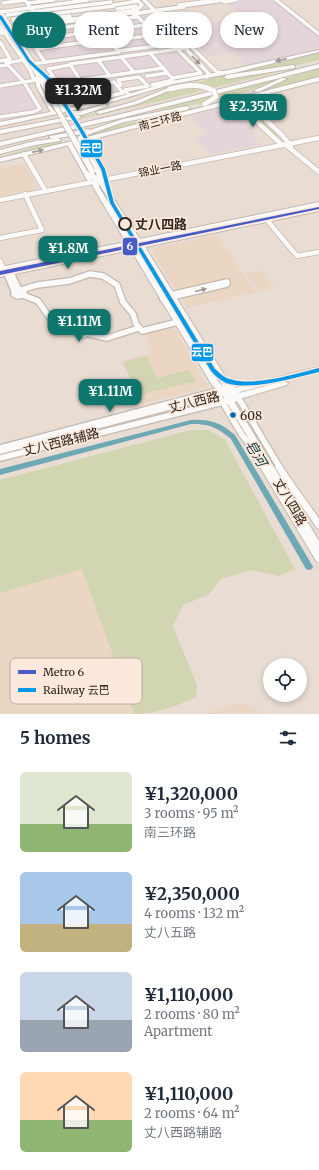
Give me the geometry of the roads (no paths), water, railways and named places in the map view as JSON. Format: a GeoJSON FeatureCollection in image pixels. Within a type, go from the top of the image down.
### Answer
{"type":"FeatureCollection","features":[{"type":"Feature","properties":{"kind":"highway"},"geometry":{"type":"LineString","coordinates":[[0,129],[53,113],[165,85],[319,51]]}},
{"type":"Feature","properties":{"kind":"highway"},"geometry":{"type":"LineString","coordinates":[[0,129],[125,106],[168,89],[192,82],[319,65]]}},
{"type":"Feature","properties":{"kind":"highway"},"geometry":{"type":"LineString","coordinates":[[0,144],[78,133],[123,121],[231,100],[256,92],[319,65]]}},
{"type":"Feature","properties":{"kind":"highway"},"geometry":{"type":"LineString","coordinates":[[0,144],[128,111],[319,65]]}},
{"type":"Feature","properties":{"kind":"highway"},"geometry":{"type":"LineString","coordinates":[[0,144],[121,116],[319,65]]}},
{"type":"Feature","properties":{"kind":"highway","name":"南三环路"},"geometry":{"type":"LineString","coordinates":[[0,160],[70,144],[319,79]]}},
{"type":"Feature","properties":{"kind":"highway"},"geometry":{"type":"LineString","coordinates":[[0,144],[69,131],[149,112],[203,105],[216,97],[214,90],[208,87],[188,85],[115,102],[101,108],[77,114],[63,111]]}},
{"type":"Feature","properties":{"kind":"highway"},"geometry":{"type":"LineString","coordinates":[[0,129],[128,111]]}},
{"type":"Feature","properties":{"kind":"highway"},"geometry":{"type":"LineString","coordinates":[[0,129],[38,122],[50,118],[53,113]]}},
{"type":"Feature","properties":{"kind":"highway"},"geometry":{"type":"LineString","coordinates":[[80,141],[80,138],[85,134],[123,121]]}},
{"type":"Feature","properties":{"kind":"highway"},"geometry":{"type":"LineString","coordinates":[[0,152],[50,140],[66,141],[70,144]]}},
{"type":"Feature","properties":{"kind":"main road"},"geometry":{"type":"LineString","coordinates":[[153,10],[224,0]]}},
{"type":"Feature","properties":{"kind":"main road"},"geometry":{"type":"LineString","coordinates":[[90,12],[153,10],[230,0]]}},
{"type":"Feature","properties":{"kind":"main road"},"geometry":{"type":"LineString","coordinates":[[0,15],[6,30],[32,64],[39,80],[38,86],[53,113]]}},
{"type":"Feature","properties":{"kind":"main road"},"geometry":{"type":"LineString","coordinates":[[6,30],[74,15]]}},
{"type":"Feature","properties":{"kind":"main road"},"geometry":{"type":"LineString","coordinates":[[0,19],[39,80],[63,111]]}},
{"type":"Feature","properties":{"kind":"main road","name":"丈八四路"},"geometry":{"type":"LineString","coordinates":[[39,80],[96,181],[139,244],[224,381],[227,395],[319,549]]}},
{"type":"Feature","properties":{"kind":"main road"},"geometry":{"type":"LineString","coordinates":[[80,141],[96,181]]}},
{"type":"Feature","properties":{"kind":"main road"},"geometry":{"type":"LineString","coordinates":[[70,144],[96,181]]}},
{"type":"Feature","properties":{"kind":"main road","name":"丈八四路"},"geometry":{"type":"LineString","coordinates":[[96,181],[96,187],[215,384],[227,395],[319,540]]}},
{"type":"Feature","properties":{"kind":"main road"},"geometry":{"type":"LineString","coordinates":[[139,244],[319,204]]}},
{"type":"Feature","properties":{"kind":"main road"},"geometry":{"type":"LineString","coordinates":[[4,272],[131,245],[319,210]]}},
{"type":"Feature","properties":{"kind":"main road","name":"丈八西路"},"geometry":{"type":"LineString","coordinates":[[0,455],[227,395],[239,388],[319,369]]}},
{"type":"Feature","properties":{"kind":"main road","name":"丈八西路"},"geometry":{"type":"LineString","coordinates":[[0,452],[227,395],[243,395],[319,374]]}},
{"type":"Feature","properties":{"kind":"street"},"geometry":{"type":"LineString","coordinates":[[2,2],[9,0]]}},
{"type":"Feature","properties":{"kind":"street"},"geometry":{"type":"LineString","coordinates":[[2,2],[25,0],[32,10]]}},
{"type":"Feature","properties":{"kind":"street"},"geometry":{"type":"LineString","coordinates":[[32,10],[37,0]]}},
{"type":"Feature","properties":{"kind":"street"},"geometry":{"type":"LineString","coordinates":[[59,8],[70,0]]}},
{"type":"Feature","properties":{"kind":"street"},"geometry":{"type":"LineString","coordinates":[[88,0],[90,12]]}},
{"type":"Feature","properties":{"kind":"street"},"geometry":{"type":"LineString","coordinates":[[113,5],[116,0]]}},
{"type":"Feature","properties":{"kind":"street"},"geometry":{"type":"LineString","coordinates":[[7,15],[32,10],[59,8],[90,12],[132,0]]}},
{"type":"Feature","properties":{"kind":"street"},"geometry":{"type":"LineString","coordinates":[[153,10],[217,0]]}},
{"type":"Feature","properties":{"kind":"street"},"geometry":{"type":"LineString","coordinates":[[153,10],[236,0]]}},
{"type":"Feature","properties":{"kind":"street"},"geometry":{"type":"LineString","coordinates":[[276,0],[319,34]]}},
{"type":"Feature","properties":{"kind":"street"},"geometry":{"type":"LineString","coordinates":[[2,2],[2,6],[7,15],[6,30],[24,60],[39,80]]}},
{"type":"Feature","properties":{"kind":"street"},"geometry":{"type":"LineString","coordinates":[[32,10],[59,8],[90,12],[113,5],[139,8],[140,2]]}},
{"type":"Feature","properties":{"kind":"street"},"geometry":{"type":"LineString","coordinates":[[7,15],[32,10],[59,8],[90,12],[113,5],[140,2],[153,10],[217,72],[223,73]]}},
{"type":"Feature","properties":{"kind":"street"},"geometry":{"type":"LineString","coordinates":[[0,42],[10,59],[0,63]]}},
{"type":"Feature","properties":{"kind":"street"},"geometry":{"type":"LineString","coordinates":[[45,62],[36,49],[74,44]]}},
{"type":"Feature","properties":{"kind":"street"},"geometry":{"type":"LineString","coordinates":[[115,48],[118,51]]}},
{"type":"Feature","properties":{"kind":"street"},"geometry":{"type":"LineString","coordinates":[[32,64],[142,48]]}},
{"type":"Feature","properties":{"kind":"street"},"geometry":{"type":"LineString","coordinates":[[61,90],[114,82],[123,93],[72,105],[61,90],[48,69],[98,60],[186,48],[209,74],[207,76]]}},
{"type":"Feature","properties":{"kind":"street"},"geometry":{"type":"LineString","coordinates":[[152,85],[173,80],[172,78],[201,73],[177,49]]}},
{"type":"Feature","properties":{"kind":"street"},"geometry":{"type":"LineString","coordinates":[[0,51],[5,50]]}},
{"type":"Feature","properties":{"kind":"street"},"geometry":{"type":"LineString","coordinates":[[150,53],[172,78]]}},
{"type":"Feature","properties":{"kind":"street"},"geometry":{"type":"LineString","coordinates":[[121,57],[134,72]]}},
{"type":"Feature","properties":{"kind":"street"},"geometry":{"type":"LineString","coordinates":[[0,63],[24,60]]}},
{"type":"Feature","properties":{"kind":"street"},"geometry":{"type":"LineString","coordinates":[[98,60],[110,76]]}},
{"type":"Feature","properties":{"kind":"street"},"geometry":{"type":"LineString","coordinates":[[0,63],[8,64],[24,82],[40,109],[33,112],[0,118]]}},
{"type":"Feature","properties":{"kind":"street"},"geometry":{"type":"LineString","coordinates":[[70,65],[80,80],[163,68]]}},
{"type":"Feature","properties":{"kind":"street"},"geometry":{"type":"LineString","coordinates":[[147,76],[167,73]]}},
{"type":"Feature","properties":{"kind":"street"},"geometry":{"type":"LineString","coordinates":[[0,86],[39,80],[53,76]]}},
{"type":"Feature","properties":{"kind":"street"},"geometry":{"type":"LineString","coordinates":[[125,90],[148,86],[139,77],[118,80],[125,90],[129,95]]}},
{"type":"Feature","properties":{"kind":"street"},"geometry":{"type":"LineString","coordinates":[[243,99],[282,134],[286,144]]}},
{"type":"Feature","properties":{"kind":"street"},"geometry":{"type":"LineString","coordinates":[[235,101],[273,137],[286,144],[319,170]]}},
{"type":"Feature","properties":{"kind":"street"},"geometry":{"type":"LineString","coordinates":[[273,137],[282,134]]}},
{"type":"Feature","properties":{"kind":"street","name":"锦业一路"},"geometry":{"type":"LineString","coordinates":[[0,200],[319,138]]}},
{"type":"Feature","properties":{"kind":"street"},"geometry":{"type":"LineString","coordinates":[[24,154],[45,190]]}},
{"type":"Feature","properties":{"kind":"street","name":"锦业一路"},"geometry":{"type":"LineString","coordinates":[[25,195],[96,181]]}},
{"type":"Feature","properties":{"kind":"street"},"geometry":{"type":"LineString","coordinates":[[0,238],[42,230],[25,195]]}},
{"type":"Feature","properties":{"kind":"street"},"geometry":{"type":"LineString","coordinates":[[267,220],[297,256],[319,252]]}},
{"type":"Feature","properties":{"kind":"street"},"geometry":{"type":"LineString","coordinates":[[0,260],[4,272],[20,292],[38,301],[46,314],[56,322],[79,332],[84,330],[86,333],[107,338],[139,328]]}},
{"type":"Feature","properties":{"kind":"street"},"geometry":{"type":"LineString","coordinates":[[20,292],[37,285],[69,281],[90,274],[103,276],[117,285],[123,302],[133,314],[139,328],[142,331],[186,320]]}},
{"type":"Feature","properties":{"kind":"street"},"geometry":{"type":"LineString","coordinates":[[163,298],[171,297],[227,284],[226,282],[171,297]]}},
{"type":"Feature","properties":{"kind":"street"},"geometry":{"type":"LineString","coordinates":[[227,395],[319,525]]}},
{"type":"Feature","properties":{"kind":"street"},"geometry":{"type":"LineString","coordinates":[[227,395],[242,435],[254,450],[319,559]]}},
{"type":"Feature","properties":{"kind":"street","name":"丈八西路辅路"},"geometry":{"type":"LineString","coordinates":[[0,448],[161,407],[227,395]]}},
{"type":"Feature","properties":{"kind":"street","name":"丈八西路辅路"},"geometry":{"type":"LineString","coordinates":[[0,458],[167,415],[227,395]]}},
{"type":"Feature","properties":{"kind":"waterway","name":"皂河"},"geometry":{"type":"LineString","coordinates":[[0,472],[191,422],[214,424],[233,437],[309,567]]}},
{"type":"Feature","properties":{"kind":"metro line","name":"6"},"geometry":{"type":"LineString","coordinates":[[0,273],[319,208]]}},
{"type":"Feature","properties":{"kind":"rail line","name":"云巴"},"geometry":{"type":"LineString","coordinates":[[0,16],[29,61],[49,79],[81,130],[103,169],[112,203],[213,370],[222,378],[237,383],[260,382],[286,378],[319,370]]}},
{"type":"Feature","properties":{"kind":"place","name":"丈八四路"},"geometry":{"type":"Point","coordinates":[125,224]}},
{"type":"Feature","properties":{"kind":"place","name":"608"},"geometry":{"type":"Point","coordinates":[233,415]}}]}
